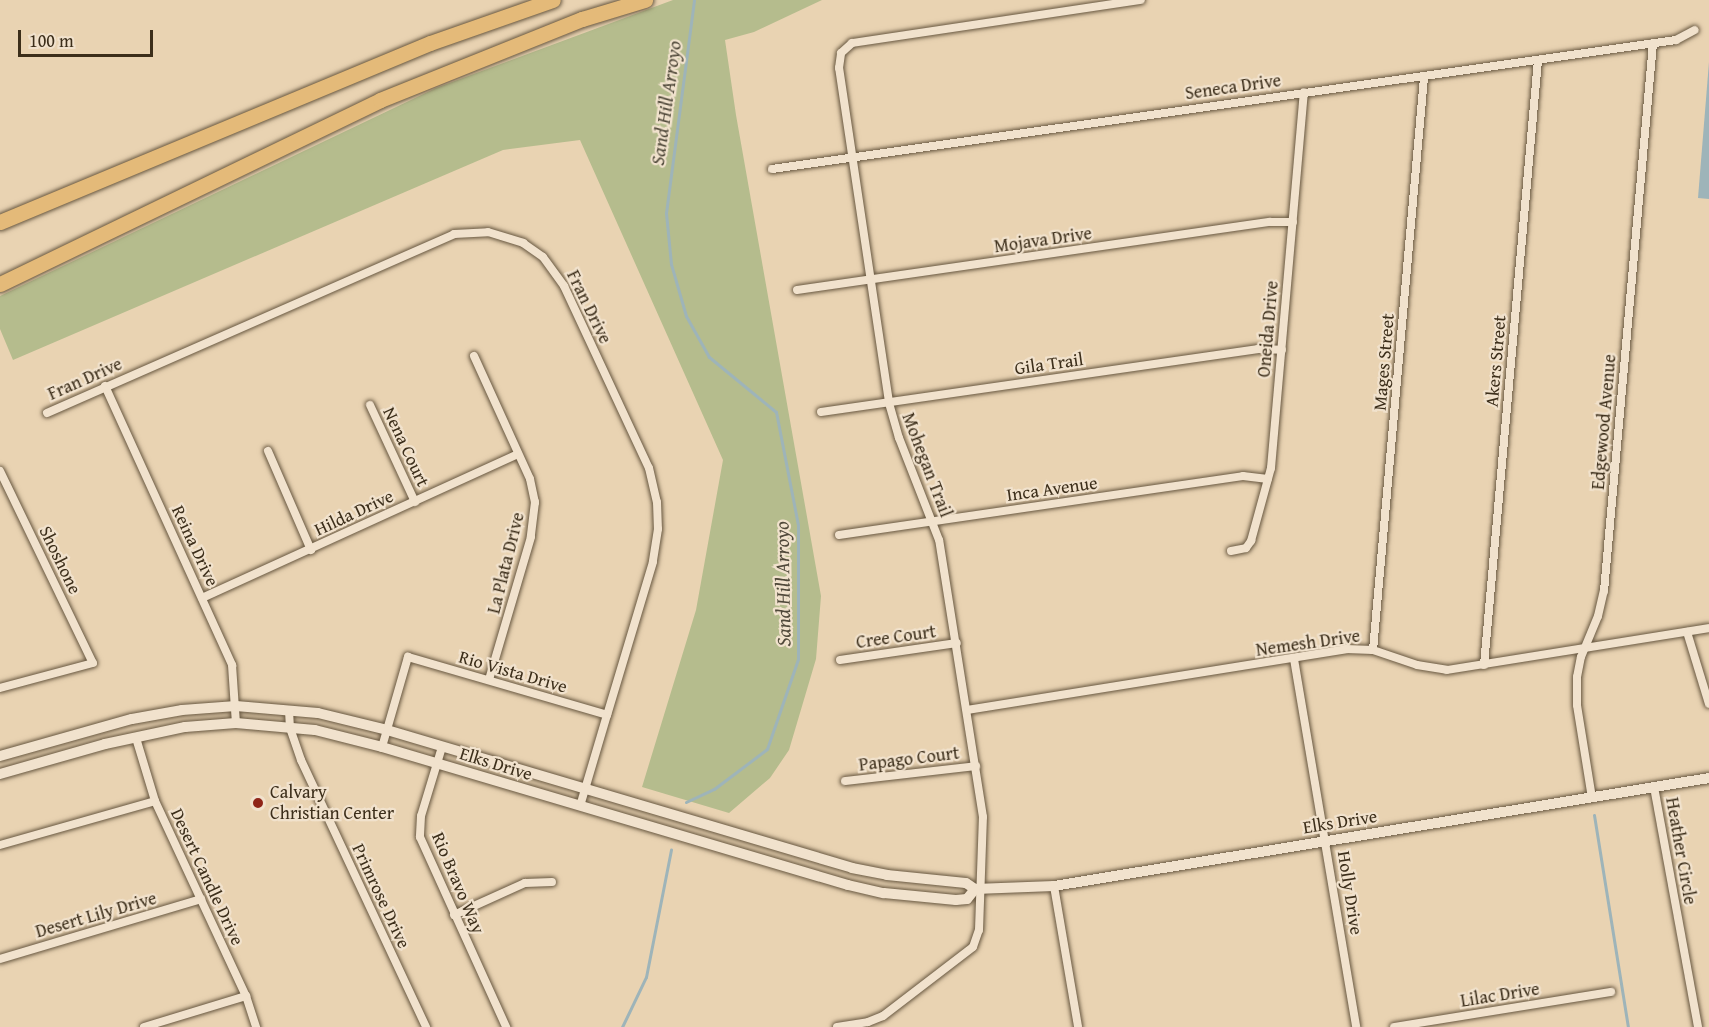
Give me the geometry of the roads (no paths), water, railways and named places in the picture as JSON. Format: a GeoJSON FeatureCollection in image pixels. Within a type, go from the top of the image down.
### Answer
{"type":"FeatureCollection","features":[{"type":"Feature","properties":{"kind":"highway"},"geometry":{"type":"LineString","coordinates":[[0,222],[430,43],[553,0]]}},
{"type":"Feature","properties":{"kind":"highway"},"geometry":{"type":"LineString","coordinates":[[0,284],[380,100],[582,19],[645,0]]}},
{"type":"Feature","properties":{"kind":"main road","name":"Elks Drive"},"geometry":{"type":"LineString","coordinates":[[0,756],[132,719],[182,710],[236,706],[327,715],[387,730],[852,868],[887,875],[966,883],[978,889],[1054,886],[1709,778]]}},
{"type":"Feature","properties":{"kind":"main road","name":"Elks Drive"},"geometry":{"type":"LineString","coordinates":[[0,774],[185,727],[236,723],[290,728],[324,732],[382,747],[848,885],[884,893],[964,900],[978,889]]}},
{"type":"Feature","properties":{"kind":"street","name":"Mohegan Trail"},"geometry":{"type":"LineString","coordinates":[[837,1027],[868,1025],[973,947],[979,930],[978,889],[982,808],[939,540],[899,438],[889,402],[851,157],[839,68],[841,53],[852,43],[1141,0]]}},
{"type":"Feature","properties":{"kind":"street","name":"Seneca Drive"},"geometry":{"type":"LineString","coordinates":[[772,169],[1682,39],[1695,30]]}},
{"type":"Feature","properties":{"kind":"street","name":"Edgewood Avenue"},"geometry":{"type":"LineString","coordinates":[[1592,798],[1577,696],[1578,667],[1598,616],[1604,591],[1653,43]]}},
{"type":"Feature","properties":{"kind":"street","name":"Akers Street"},"geometry":{"type":"LineString","coordinates":[[1484,665],[1538,60]]}},
{"type":"Feature","properties":{"kind":"street","name":"Mages Street"},"geometry":{"type":"LineString","coordinates":[[1373,650],[1424,76]]}},
{"type":"Feature","properties":{"kind":"street","name":"Oneida Drive"},"geometry":{"type":"LineString","coordinates":[[1231,551],[1246,548],[1251,541],[1268,479],[1282,350],[1304,92]]}},
{"type":"Feature","properties":{"kind":"street","name":"Mojava Drive"},"geometry":{"type":"LineString","coordinates":[[797,290],[1270,222],[1293,222]]}},
{"type":"Feature","properties":{"kind":"street","name":"Fran Drive"},"geometry":{"type":"LineString","coordinates":[[46,413],[454,234],[479,231],[498,233],[531,247],[549,263],[564,286],[649,468],[657,502],[658,529],[653,562],[607,715]]}},
{"type":"Feature","properties":{"kind":"street","name":"Gila Trail"},"geometry":{"type":"LineString","coordinates":[[821,412],[1258,349],[1282,350]]}},
{"type":"Feature","properties":{"kind":"street","name":"La Plata Drive"},"geometry":{"type":"LineString","coordinates":[[474,356],[532,486],[535,519],[489,680]]}},
{"type":"Feature","properties":{"kind":"street","name":"Reina Drive"},"geometry":{"type":"LineString","coordinates":[[105,386],[232,664],[236,723]]}},
{"type":"Feature","properties":{"kind":"street","name":"Nena Court"},"geometry":{"type":"LineString","coordinates":[[370,405],[415,502]]}},
{"type":"Feature","properties":{"kind":"street"},"geometry":{"type":"LineString","coordinates":[[268,451],[311,550]]}},
{"type":"Feature","properties":{"kind":"street","name":"Hilda Drive"},"geometry":{"type":"LineString","coordinates":[[202,598],[518,454]]}},
{"type":"Feature","properties":{"kind":"street","name":"Shoshone"},"geometry":{"type":"LineString","coordinates":[[0,471],[93,663],[0,688]]}},
{"type":"Feature","properties":{"kind":"street","name":"Inca Avenue"},"geometry":{"type":"LineString","coordinates":[[839,535],[1243,476],[1268,479]]}},
{"type":"Feature","properties":{"kind":"street","name":"Nemesh Drive"},"geometry":{"type":"LineString","coordinates":[[967,710],[1346,650],[1373,650],[1440,670],[1484,665],[1709,628]]}},
{"type":"Feature","properties":{"kind":"street"},"geometry":{"type":"LineString","coordinates":[[1687,632],[1709,704]]}},
{"type":"Feature","properties":{"kind":"street","name":"Cree Court"},"geometry":{"type":"LineString","coordinates":[[840,660],[957,643]]}},
{"type":"Feature","properties":{"kind":"street","name":"Rio Vista Drive"},"geometry":{"type":"LineString","coordinates":[[382,747],[408,657],[607,715]]}},
{"type":"Feature","properties":{"kind":"street","name":"Holly Drive"},"geometry":{"type":"LineString","coordinates":[[1294,658],[1356,1027]]}},
{"type":"Feature","properties":{"kind":"street","name":"Primrose Drive"},"geometry":{"type":"LineString","coordinates":[[289,710],[290,728],[301,760],[426,1027]]}},
{"type":"Feature","properties":{"kind":"street"},"geometry":{"type":"LineString","coordinates":[[580,806],[607,715]]}},
{"type":"Feature","properties":{"kind":"street","name":"Desert Candle Drive"},"geometry":{"type":"LineString","coordinates":[[136,738],[146,778],[155,801],[246,996],[256,1027]]}},
{"type":"Feature","properties":{"kind":"street","name":"Rio Bravo Way"},"geometry":{"type":"LineString","coordinates":[[442,747],[421,816],[419,832],[423,846],[506,1027]]}},
{"type":"Feature","properties":{"kind":"street","name":"Papago Court"},"geometry":{"type":"LineString","coordinates":[[845,781],[976,766]]}},
{"type":"Feature","properties":{"kind":"street","name":"Heather Circle"},"geometry":{"type":"LineString","coordinates":[[1654,787],[1698,1027]]}},
{"type":"Feature","properties":{"kind":"street"},"geometry":{"type":"LineString","coordinates":[[0,845],[155,801]]}},
{"type":"Feature","properties":{"kind":"street"},"geometry":{"type":"LineString","coordinates":[[454,915],[525,884],[552,882]]}},
{"type":"Feature","properties":{"kind":"street"},"geometry":{"type":"LineString","coordinates":[[1054,886],[1078,1027]]}},
{"type":"Feature","properties":{"kind":"street","name":"Desert Lily Drive"},"geometry":{"type":"LineString","coordinates":[[0,959],[201,899]]}},
{"type":"Feature","properties":{"kind":"street","name":"Lilac Drive"},"geometry":{"type":"LineString","coordinates":[[1394,1027],[1611,992]]}},
{"type":"Feature","properties":{"kind":"street"},"geometry":{"type":"LineString","coordinates":[[144,1027],[246,996]]}},
{"type":"Feature","properties":{"kind":"water"},"geometry":{"type":"Polygon","coordinates":[[[1709,62],[1709,199],[1698,198],[1709,62]]]}},
{"type":"Feature","properties":{"kind":"waterway","name":"Sand Hill Arroyo"},"geometry":{"type":"LineString","coordinates":[[686,802],[714,789],[767,749],[798,659],[798,525],[776,412],[709,357],[686,316],[671,264],[666,213],[694,0]]}},
{"type":"Feature","properties":{"kind":"waterway"},"geometry":{"type":"LineString","coordinates":[[1594,815],[1628,1027]]}},
{"type":"Feature","properties":{"kind":"waterway","name":"Sand Hill Arroyo"},"geometry":{"type":"LineString","coordinates":[[622,1027],[646,977],[671,849]]}},
{"type":"Feature","properties":{"kind":"place","name":"Calvary Christian Center"},"geometry":{"type":"Point","coordinates":[258,803]}}]}
